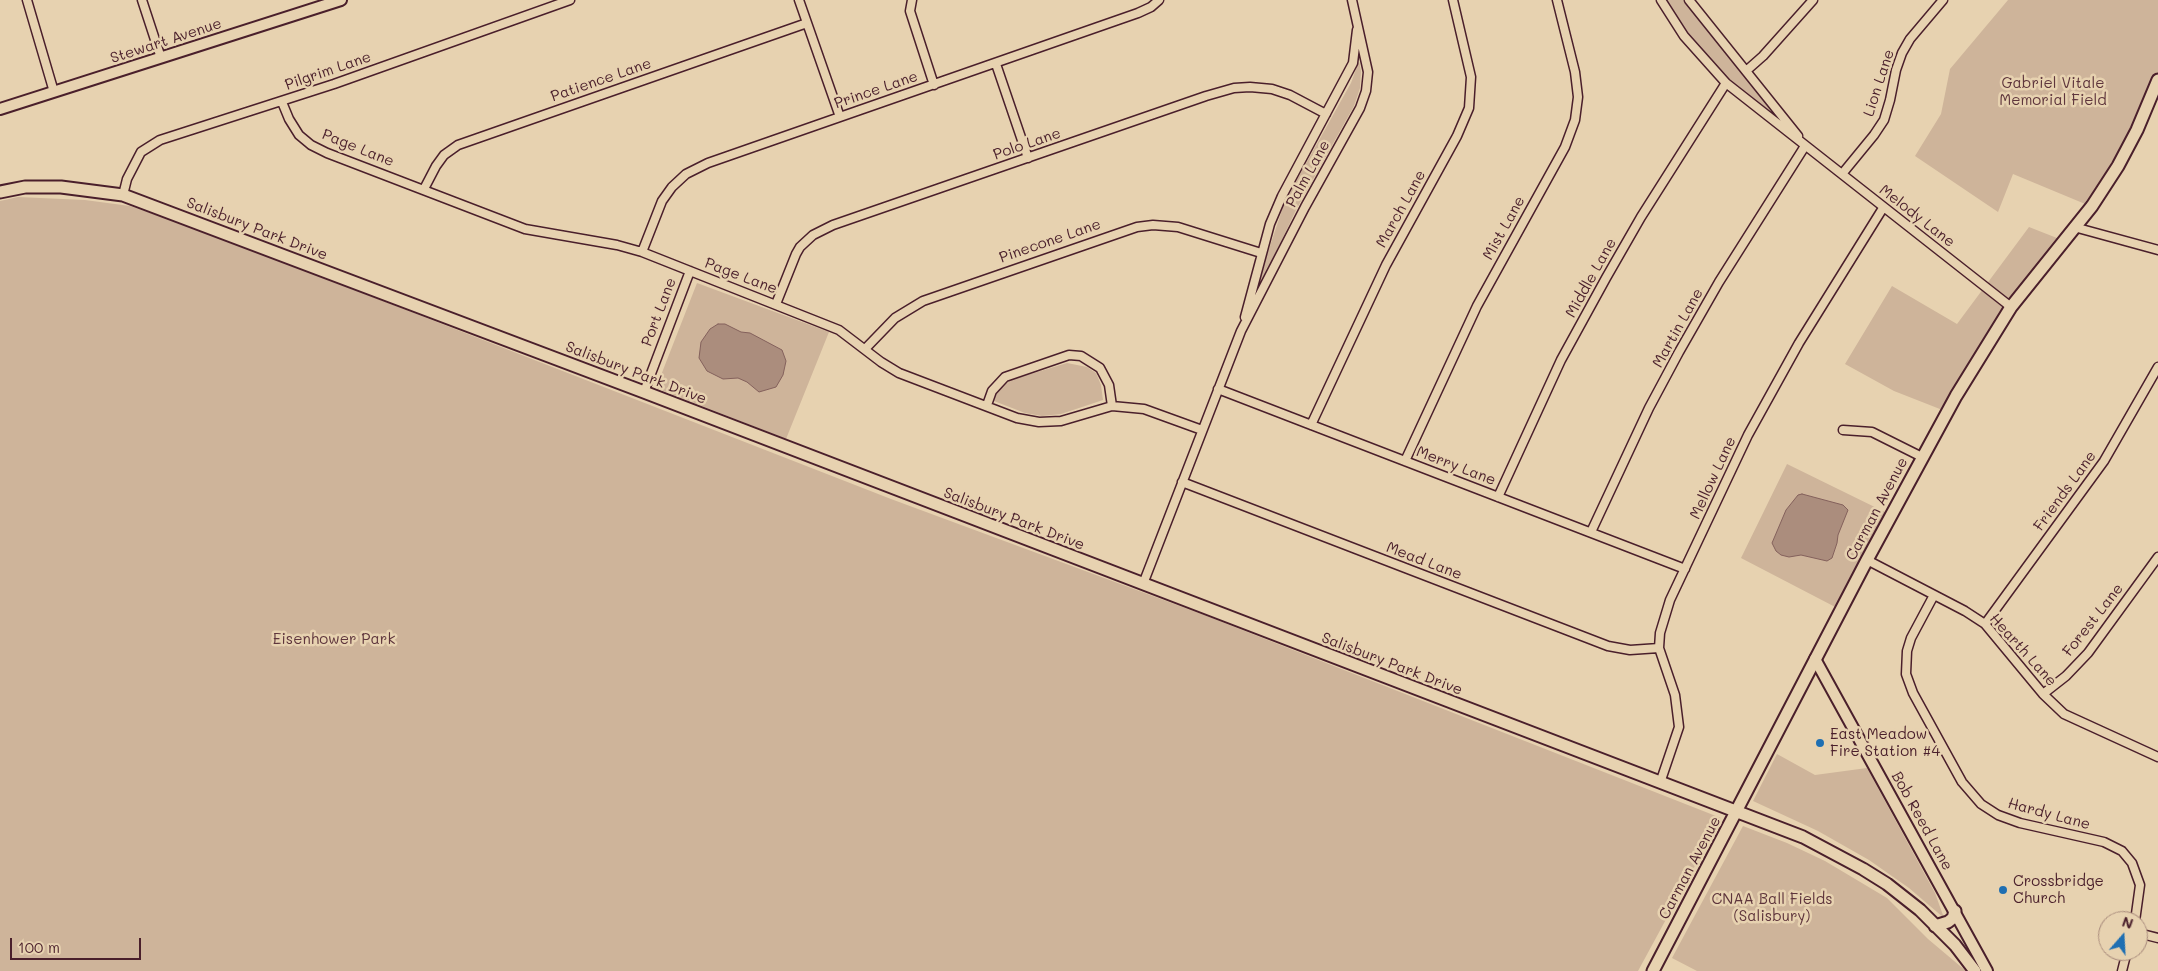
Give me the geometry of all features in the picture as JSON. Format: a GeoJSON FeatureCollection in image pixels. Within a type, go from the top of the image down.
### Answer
{"type":"FeatureCollection","features":[{"type":"Feature","properties":{"kind":"main road","name":"Carman Avenue"},"geometry":{"type":"LineString","coordinates":[[1653,971],[1922,457],[1981,353],[2011,308],[2092,206],[2118,166],[2137,130],[2158,80]]}},
{"type":"Feature","properties":{"kind":"main road","name":"Salisbury Park Drive"},"geometry":{"type":"LineString","coordinates":[[0,192],[25,187],[61,187],[123,195],[644,392],[1803,837],[1863,869],[1920,910],[1955,945],[1975,971]]}},
{"type":"Feature","properties":{"kind":"main road"},"geometry":{"type":"LineString","coordinates":[[1935,926],[1948,922],[1953,918],[1955,912]]}},
{"type":"Feature","properties":{"kind":"street"},"geometry":{"type":"LineString","coordinates":[[28,0],[54,92]]}},
{"type":"Feature","properties":{"kind":"street"},"geometry":{"type":"LineString","coordinates":[[142,0],[161,58]]}},
{"type":"Feature","properties":{"kind":"street","name":"Pilgrim Lane"},"geometry":{"type":"LineString","coordinates":[[123,195],[135,163],[141,152],[150,145],[282,102],[570,0]]}},
{"type":"Feature","properties":{"kind":"street"},"geometry":{"type":"LineString","coordinates":[[799,0],[840,118]]}},
{"type":"Feature","properties":{"kind":"street"},"geometry":{"type":"LineString","coordinates":[[912,0],[910,10],[934,85]]}},
{"type":"Feature","properties":{"kind":"street","name":"Prince Lane"},"geometry":{"type":"LineString","coordinates":[[642,252],[662,201],[672,187],[686,174],[708,163],[1138,13],[1151,7],[1159,0]]}},
{"type":"Feature","properties":{"kind":"street","name":"Palm Lane"},"geometry":{"type":"LineString","coordinates":[[1143,584],[1241,331],[1360,108],[1366,91],[1368,72],[1352,0]]}},
{"type":"Feature","properties":{"kind":"street","name":"March Lane"},"geometry":{"type":"LineString","coordinates":[[1311,425],[1386,265],[1457,136],[1469,108],[1471,77],[1453,0]]}},
{"type":"Feature","properties":{"kind":"street","name":"Mist Lane"},"geometry":{"type":"LineString","coordinates":[[1405,461],[1477,306],[1565,147],[1575,120],[1578,97],[1575,72],[1556,0]]}},
{"type":"Feature","properties":{"kind":"street","name":"Melody Lane"},"geometry":{"type":"LineString","coordinates":[[1661,0],[1684,36],[1726,83],[2011,308]]}},
{"type":"Feature","properties":{"kind":"street","name":"Melody Lane"},"geometry":{"type":"LineString","coordinates":[[1689,0],[1805,146]]}},
{"type":"Feature","properties":{"kind":"street"},"geometry":{"type":"LineString","coordinates":[[1746,71],[1775,44],[1813,0]]}},
{"type":"Feature","properties":{"kind":"street","name":"Lion Lane"},"geometry":{"type":"LineString","coordinates":[[1842,174],[1884,120],[1896,70],[1902,53],[1910,39],[1944,0]]}},
{"type":"Feature","properties":{"kind":"street","name":"Stewart Avenue"},"geometry":{"type":"LineString","coordinates":[[0,109],[338,1]]}},
{"type":"Feature","properties":{"kind":"street","name":"Patience Lane"},"geometry":{"type":"LineString","coordinates":[[424,189],[444,155],[458,145],[807,23]]}},
{"type":"Feature","properties":{"kind":"street","name":"Palm Lane"},"geometry":{"type":"LineString","coordinates":[[1241,331],[1270,224],[1282,196],[1353,63],[1358,24]]}},
{"type":"Feature","properties":{"kind":"street"},"geometry":{"type":"LineString","coordinates":[[996,64],[1028,158]]}},
{"type":"Feature","properties":{"kind":"street","name":"Middle Lane"},"geometry":{"type":"LineString","coordinates":[[1498,497],[1561,360],[1606,278],[1641,217],[1726,83]]}},
{"type":"Feature","properties":{"kind":"street","name":"Polo Lane"},"geometry":{"type":"LineString","coordinates":[[776,304],[800,247],[813,235],[833,225],[1206,96],[1234,88],[1250,86],[1272,89],[1290,95],[1326,114]]}},
{"type":"Feature","properties":{"kind":"street","name":"Page Lane"},"geometry":{"type":"LineString","coordinates":[[282,102],[299,135],[311,145],[525,228],[553,235],[617,245],[642,252],[839,330],[881,362],[899,373],[1017,418],[1039,422],[1061,421],[1112,406],[1144,409],[1202,430]]}},
{"type":"Feature","properties":{"kind":"street","name":"Martin Lane"},"geometry":{"type":"LineString","coordinates":[[1591,532],[1649,408],[1679,352],[1719,282],[1805,146]]}},
{"type":"Feature","properties":{"kind":"street","name":"Mellow Lane"},"geometry":{"type":"LineString","coordinates":[[1660,783],[1676,737],[1679,717],[1675,695],[1659,648],[1664,618],[1748,435],[1799,343],[1883,208]]}},
{"type":"Feature","properties":{"kind":"street","name":"Pinecone Lane"},"geometry":{"type":"LineString","coordinates":[[865,349],[895,318],[923,301],[1137,227],[1153,224],[1178,227],[1261,253]]}},
{"type":"Feature","properties":{"kind":"street"},"geometry":{"type":"LineString","coordinates":[[2074,228],[2158,250]]}},
{"type":"Feature","properties":{"kind":"street","name":"Port Lane"},"geometry":{"type":"LineString","coordinates":[[644,392],[690,271]]}},
{"type":"Feature","properties":{"kind":"street"},"geometry":{"type":"LineString","coordinates":[[986,405],[992,391],[1005,377],[1069,355],[1081,356],[1100,368],[1109,385],[1112,406]]}},
{"type":"Feature","properties":{"kind":"street","name":"Friends Lane"},"geometry":{"type":"LineString","coordinates":[[1985,624],[2104,462],[2158,367]]}},
{"type":"Feature","properties":{"kind":"street","name":"Merry Lane"},"geometry":{"type":"LineString","coordinates":[[1218,389],[1685,569]]}},
{"type":"Feature","properties":{"kind":"street"},"geometry":{"type":"LineString","coordinates":[[1843,430],[1872,432],[1922,457]]}},
{"type":"Feature","properties":{"kind":"street","name":"Mead Lane"},"geometry":{"type":"LineString","coordinates":[[1182,482],[1608,646],[1630,650],[1659,648]]}},
{"type":"Feature","properties":{"kind":"street","name":"Forest Lane"},"geometry":{"type":"LineString","coordinates":[[2043,694],[2066,676],[2088,653],[2158,557]]}},
{"type":"Feature","properties":{"kind":"street","name":"Hearth Lane"},"geometry":{"type":"LineString","coordinates":[[1867,560],[1934,594],[1985,624],[2043,694],[2064,714],[2158,757]]}},
{"type":"Feature","properties":{"kind":"street","name":"Hardy Lane"},"geometry":{"type":"LineString","coordinates":[[1934,594],[1909,644],[1906,674],[1913,693],[1962,782],[1981,804],[1998,815],[2020,823],[2104,842],[2122,851],[2132,862],[2140,885],[2136,911]]}},
{"type":"Feature","properties":{"kind":"street","name":"Bob Reed Lane"},"geometry":{"type":"LineString","coordinates":[[1815,659],[1987,971]]}},
{"type":"Feature","properties":{"kind":"green space"},"geometry":{"type":"Polygon","coordinates":[[[1663,0],[1688,0],[1800,140],[1727,82],[1683,34],[1663,0]]]}},
{"type":"Feature","properties":{"kind":"green space","name":"Gabriel Vitale Memorial Field"},"geometry":{"type":"Polygon","coordinates":[[[2008,0],[2158,0],[2158,74],[2153,89],[2090,206],[2013,174],[1998,212],[1915,156],[1941,114],[1950,69],[2008,0]]]}},
{"type":"Feature","properties":{"kind":"green space"},"geometry":{"type":"Polygon","coordinates":[[[1359,61],[1361,71],[1360,88],[1354,106],[1296,210],[1258,287],[1257,285],[1285,201],[1351,83],[1359,61]]]}},
{"type":"Feature","properties":{"kind":"green space","name":"Eisenhower Park"},"geometry":{"type":"Polygon","coordinates":[[[18,197],[85,200],[130,206],[201,230],[891,499],[1204,615],[1721,818],[1638,971],[0,971],[0,201],[18,197]]]}},
{"type":"Feature","properties":{"kind":"green space"},"geometry":{"type":"Polygon","coordinates":[[[2029,227],[2062,240],[1945,411],[1894,391],[1845,364],[1892,286],[1957,324],[2029,227]]]}},
{"type":"Feature","properties":{"kind":"green space"},"geometry":{"type":"Polygon","coordinates":[[[697,283],[829,332],[786,439],[656,388],[697,283]]]}},
{"type":"Feature","properties":{"kind":"green space"},"geometry":{"type":"Polygon","coordinates":[[[1067,363],[1087,367],[1096,373],[1101,385],[1103,400],[1061,414],[1042,416],[1025,413],[994,401],[997,392],[1011,380],[1067,363]]]}},
{"type":"Feature","properties":{"kind":"green space"},"geometry":{"type":"Polygon","coordinates":[[[1787,464],[1891,515],[1841,610],[1741,558],[1787,464]]]}},
{"type":"Feature","properties":{"kind":"green space"},"geometry":{"type":"Polygon","coordinates":[[[1777,754],[1815,775],[1867,768],[1935,893],[1944,918],[1909,888],[1869,860],[1818,831],[1753,801],[1777,754]]]}},
{"type":"Feature","properties":{"kind":"green space","name":"CNAA Ball Fields (Salisbury)"},"geometry":{"type":"Polygon","coordinates":[[[1743,826],[1787,843],[1825,861],[1887,898],[1928,939],[1966,971],[1697,971],[1672,958],[1743,826]]]}},
{"type":"Feature","properties":{"kind":"shaded area"},"geometry":{"type":"Polygon","coordinates":[[[718,324],[725,324],[741,332],[750,333],[782,350],[786,361],[783,375],[776,387],[759,392],[747,382],[738,378],[723,379],[707,371],[699,358],[701,342],[710,329],[718,324]]]}},
{"type":"Feature","properties":{"kind":"shaded area"},"geometry":{"type":"Polygon","coordinates":[[[1802,494],[1843,505],[1848,510],[1838,535],[1832,558],[1827,561],[1801,555],[1789,557],[1781,555],[1776,551],[1772,543],[1786,510],[1798,495],[1802,494]]]}},
{"type":"Feature","properties":{"kind":"place","name":"East Meadow Fire Station #4"},"geometry":{"type":"Point","coordinates":[1820,743]}},
{"type":"Feature","properties":{"kind":"place","name":"Crossbridge Church"},"geometry":{"type":"Point","coordinates":[2003,890]}}]}
